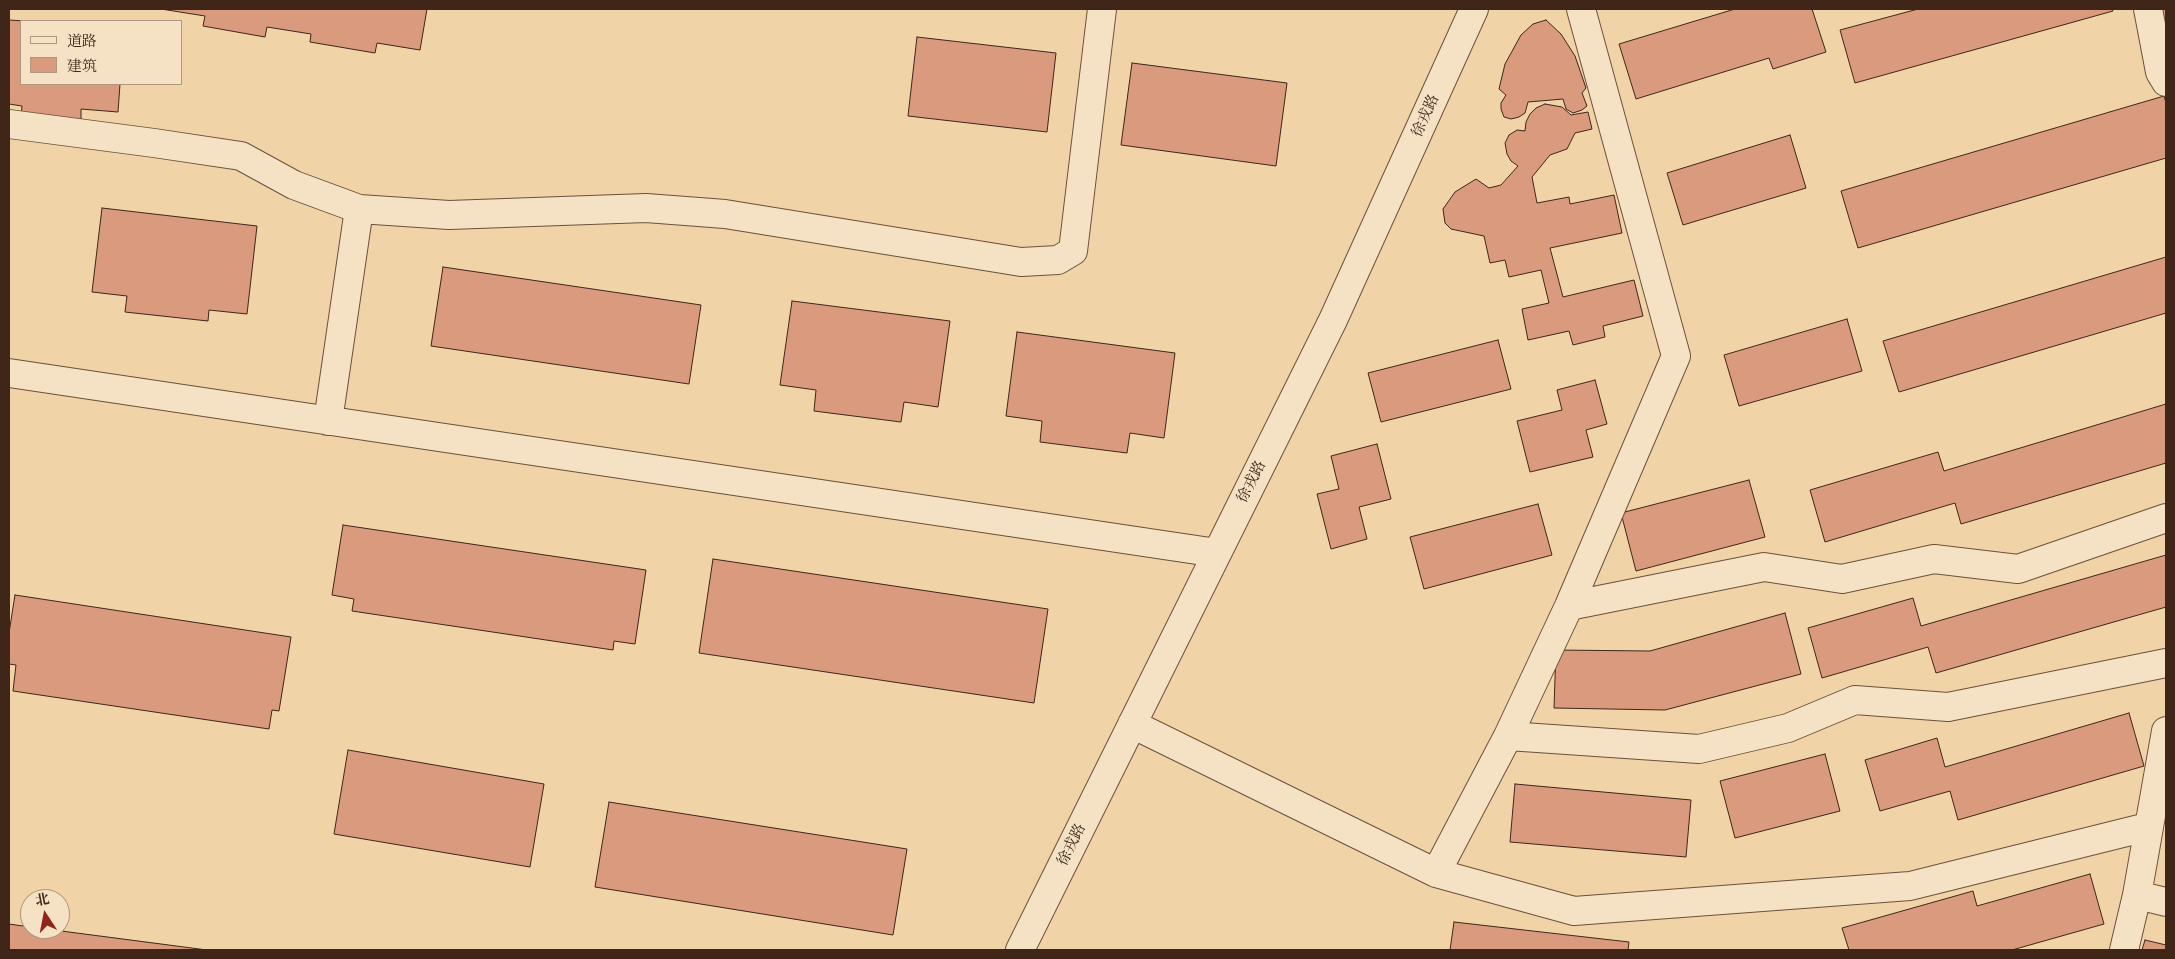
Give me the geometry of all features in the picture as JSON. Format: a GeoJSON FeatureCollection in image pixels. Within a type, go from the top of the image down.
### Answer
{"type":"FeatureCollection","features":[{"type":"Feature","properties":{"kind":"street"},"geometry":{"type":"LineString","coordinates":[[9,124],[241,156],[294,186],[359,209],[449,215],[646,208],[725,214],[1021,262],[1058,260],[1073,251],[1102,9]]}},
{"type":"Feature","properties":{"kind":"street","name":"徐戎路"},"geometry":{"type":"LineString","coordinates":[[1020,950],[1334,320],[1474,9]]}},
{"type":"Feature","properties":{"kind":"street"},"geometry":{"type":"LineString","coordinates":[[1436,873],[1508,736],[1569,606],[1676,356],[1581,9]]}},
{"type":"Feature","properties":{"kind":"street"},"geometry":{"type":"LineString","coordinates":[[2148,9],[2160,72],[2166,82]]}},
{"type":"Feature","properties":{"kind":"street"},"geometry":{"type":"LineString","coordinates":[[328,420],[359,209]]}},
{"type":"Feature","properties":{"kind":"street"},"geometry":{"type":"LineString","coordinates":[[9,373],[1217,554]]}},
{"type":"Feature","properties":{"kind":"street"},"geometry":{"type":"LineString","coordinates":[[1569,606],[1764,567],[1842,579],[1934,559],[2018,569],[2166,518]]}},
{"type":"Feature","properties":{"kind":"street"},"geometry":{"type":"LineString","coordinates":[[1508,736],[1700,749],[1788,728],[1855,700],[1948,707],[2166,663]]}},
{"type":"Feature","properties":{"kind":"street"},"geometry":{"type":"LineString","coordinates":[[1132,724],[1436,873],[1574,911],[1910,886],[2147,827]]}},
{"type":"Feature","properties":{"kind":"street"},"geometry":{"type":"LineString","coordinates":[[2124,950],[2137,895],[2147,827],[2161,788],[2166,731]]}},
{"type":"Feature","properties":{"kind":"street"},"geometry":{"type":"LineString","coordinates":[[2137,895],[2166,902]]}},
{"type":"Feature","properties":{"kind":"building"},"geometry":{"type":"Polygon","coordinates":[[[161,9],[427,9],[420,50],[377,43],[375,53],[310,42],[311,34],[267,27],[265,37],[203,26],[205,16],[161,9]]]}},
{"type":"Feature","properties":{"kind":"building"},"geometry":{"type":"Polygon","coordinates":[[[1735,9],[1812,9],[1826,52],[1773,69],[1769,58],[1636,99],[1619,44],[1735,9]]]}},
{"type":"Feature","properties":{"kind":"building"},"geometry":{"type":"Polygon","coordinates":[[[1918,9],[2112,9],[2113,11],[1855,83],[1840,30],[1918,9]]]}},
{"type":"Feature","properties":{"kind":"building"},"geometry":{"type":"Polygon","coordinates":[[[2158,9],[2166,9],[2166,47],[2158,9]]]}},
{"type":"Feature","properties":{"kind":"building"},"geometry":{"type":"Polygon","coordinates":[[[9,20],[20,21],[20,85],[120,85],[118,112],[81,109],[81,122],[21,117],[22,106],[9,104],[9,20]]]}},
{"type":"Feature","properties":{"kind":"building"},"geometry":{"type":"Polygon","coordinates":[[[1546,20],[1561,34],[1575,56],[1586,88],[1582,93],[1587,106],[1573,113],[1566,109],[1563,99],[1528,102],[1525,113],[1519,117],[1511,119],[1504,117],[1501,103],[1506,95],[1499,89],[1505,64],[1521,35],[1533,24],[1546,20]]]}},
{"type":"Feature","properties":{"kind":"building"},"geometry":{"type":"Polygon","coordinates":[[[917,37],[1056,53],[1047,132],[908,116],[917,37]]]}},
{"type":"Feature","properties":{"kind":"building"},"geometry":{"type":"Polygon","coordinates":[[[1132,63],[1287,83],[1276,166],[1121,145],[1132,63]]]}},
{"type":"Feature","properties":{"kind":"building"},"geometry":{"type":"Polygon","coordinates":[[[2164,96],[2166,103],[2166,158],[1858,248],[1841,191],[2164,96]]]}},
{"type":"Feature","properties":{"kind":"building"},"geometry":{"type":"Polygon","coordinates":[[[1545,104],[1562,107],[1571,115],[1588,112],[1592,129],[1575,133],[1567,149],[1550,155],[1532,177],[1537,203],[1569,197],[1570,204],[1614,195],[1622,233],[1550,248],[1563,297],[1634,280],[1643,316],[1603,326],[1605,337],[1573,345],[1569,331],[1528,340],[1522,309],[1549,303],[1541,270],[1509,277],[1505,260],[1490,263],[1484,236],[1451,229],[1445,223],[1443,209],[1455,192],[1476,179],[1489,188],[1501,185],[1518,166],[1511,161],[1507,154],[1505,143],[1509,135],[1517,130],[1525,131],[1526,122],[1530,114],[1536,108],[1545,104]]]}},
{"type":"Feature","properties":{"kind":"building"},"geometry":{"type":"Polygon","coordinates":[[[1790,135],[1806,188],[1683,225],[1667,173],[1790,135]]]}},
{"type":"Feature","properties":{"kind":"building"},"geometry":{"type":"Polygon","coordinates":[[[102,208],[257,226],[247,314],[209,310],[208,321],[125,312],[127,296],[92,292],[102,208]]]}},
{"type":"Feature","properties":{"kind":"building"},"geometry":{"type":"Polygon","coordinates":[[[2166,257],[2166,313],[1899,392],[1883,341],[2166,257]]]}},
{"type":"Feature","properties":{"kind":"building"},"geometry":{"type":"Polygon","coordinates":[[[443,267],[701,305],[689,384],[431,346],[443,267]]]}},
{"type":"Feature","properties":{"kind":"building"},"geometry":{"type":"Polygon","coordinates":[[[792,301],[950,321],[938,407],[904,402],[901,422],[814,411],[816,390],[780,385],[792,301]]]}},
{"type":"Feature","properties":{"kind":"building"},"geometry":{"type":"Polygon","coordinates":[[[1847,319],[1862,371],[1739,406],[1724,355],[1847,319]]]}},
{"type":"Feature","properties":{"kind":"building"},"geometry":{"type":"Polygon","coordinates":[[[1017,332],[1175,353],[1164,438],[1130,433],[1127,453],[1040,442],[1042,421],[1006,416],[1017,332]]]}},
{"type":"Feature","properties":{"kind":"building"},"geometry":{"type":"Polygon","coordinates":[[[1498,340],[1511,389],[1381,422],[1368,373],[1498,340]]]}},
{"type":"Feature","properties":{"kind":"building"},"geometry":{"type":"Polygon","coordinates":[[[1595,380],[1607,424],[1586,430],[1593,457],[1530,472],[1517,421],[1562,410],[1557,390],[1595,380]]]}},
{"type":"Feature","properties":{"kind":"building"},"geometry":{"type":"Polygon","coordinates":[[[2166,404],[2166,463],[1961,524],[1955,503],[1825,542],[1810,490],[1938,452],[1944,471],[2166,404]]]}},
{"type":"Feature","properties":{"kind":"building"},"geometry":{"type":"Polygon","coordinates":[[[1377,444],[1391,499],[1359,507],[1367,539],[1331,549],[1317,494],[1339,489],[1331,456],[1377,444]]]}},
{"type":"Feature","properties":{"kind":"building"},"geometry":{"type":"Polygon","coordinates":[[[1749,480],[1765,537],[1636,571],[1621,513],[1749,480]]]}},
{"type":"Feature","properties":{"kind":"building"},"geometry":{"type":"Polygon","coordinates":[[[1538,504],[1552,555],[1424,589],[1410,537],[1538,504]]]}},
{"type":"Feature","properties":{"kind":"building"},"geometry":{"type":"Polygon","coordinates":[[[343,525],[646,570],[635,644],[614,641],[613,650],[352,611],[354,599],[332,595],[343,525]]]}},
{"type":"Feature","properties":{"kind":"building"},"geometry":{"type":"Polygon","coordinates":[[[2166,555],[2166,607],[1936,673],[1928,647],[1822,678],[1808,628],[1913,598],[1921,626],[2166,555]]]}},
{"type":"Feature","properties":{"kind":"building"},"geometry":{"type":"Polygon","coordinates":[[[713,559],[1048,609],[1034,703],[699,653],[713,559]]]}},
{"type":"Feature","properties":{"kind":"building"},"geometry":{"type":"Polygon","coordinates":[[[15,595],[291,637],[279,711],[272,710],[269,729],[13,691],[16,665],[9,664],[9,633],[15,595]]]}},
{"type":"Feature","properties":{"kind":"building"},"geometry":{"type":"Polygon","coordinates":[[[1785,613],[1801,674],[1665,710],[1554,708],[1556,650],[1650,651],[1785,613]]]}},
{"type":"Feature","properties":{"kind":"building"},"geometry":{"type":"Polygon","coordinates":[[[2129,713],[2144,766],[1958,820],[1950,791],[1880,811],[1865,760],[1937,738],[1945,767],[2129,713]]]}},
{"type":"Feature","properties":{"kind":"building"},"geometry":{"type":"Polygon","coordinates":[[[348,750],[544,784],[530,867],[334,834],[348,750]]]}},
{"type":"Feature","properties":{"kind":"building"},"geometry":{"type":"Polygon","coordinates":[[[1825,754],[1840,811],[1735,838],[1720,781],[1825,754]]]}},
{"type":"Feature","properties":{"kind":"building"},"geometry":{"type":"Polygon","coordinates":[[[1515,784],[1691,800],[1686,857],[1510,842],[1515,784]]]}},
{"type":"Feature","properties":{"kind":"building"},"geometry":{"type":"Polygon","coordinates":[[[609,802],[907,849],[893,935],[595,887],[609,802]]]}},
{"type":"Feature","properties":{"kind":"building"},"geometry":{"type":"Polygon","coordinates":[[[2090,874],[2104,924],[2012,950],[1849,950],[1842,928],[1973,891],[1977,906],[2090,874]]]}},
{"type":"Feature","properties":{"kind":"building"},"geometry":{"type":"Polygon","coordinates":[[[1454,922],[1629,942],[1628,950],[1450,950],[1454,922]]]}},
{"type":"Feature","properties":{"kind":"building"},"geometry":{"type":"Polygon","coordinates":[[[9,924],[20,926],[20,939],[70,939],[70,932],[207,950],[9,950],[9,924]]]}},
{"type":"Feature","properties":{"kind":"building"},"geometry":{"type":"Polygon","coordinates":[[[2145,940],[2166,945],[2166,950],[2142,950],[2145,940]]]}}]}
